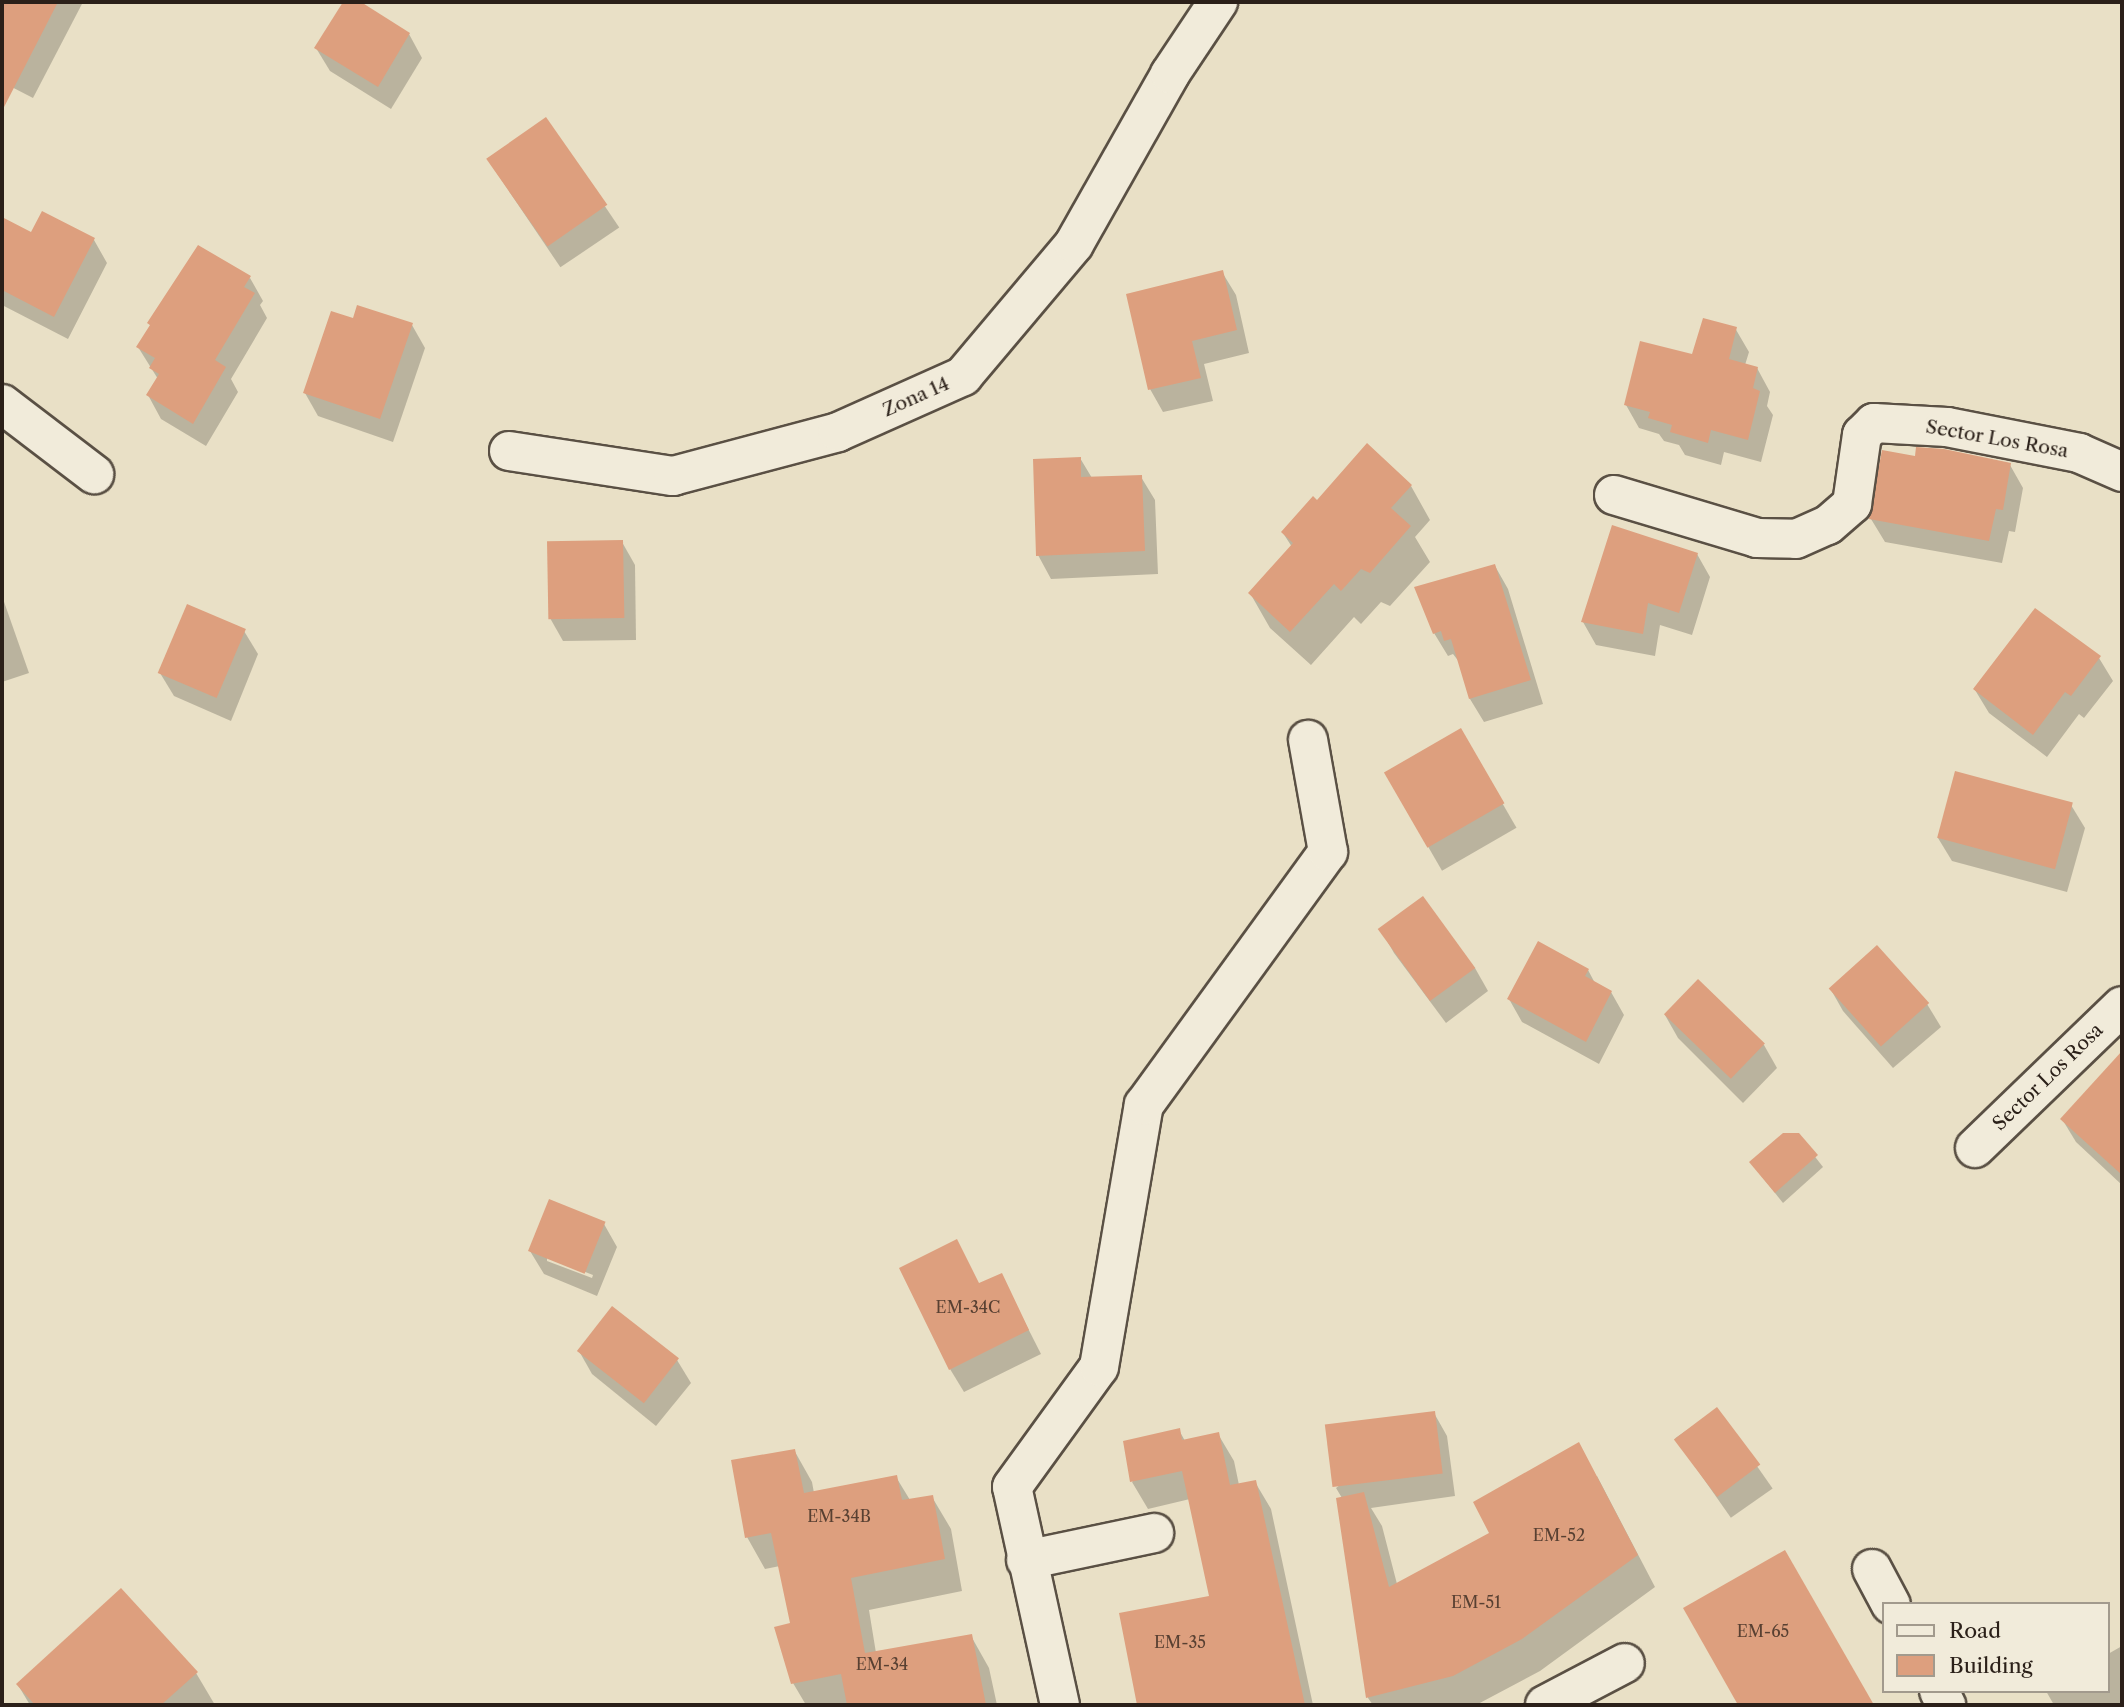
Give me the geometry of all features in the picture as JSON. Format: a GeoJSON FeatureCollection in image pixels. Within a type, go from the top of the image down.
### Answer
{"type":"FeatureCollection","features":[{"type":"Feature","properties":{"kind":"street","name":"Zona 14"},"geometry":{"type":"LineString","coordinates":[[509,451],[673,476],[838,432],[963,376],[1074,244],[1170,74],[1218,2]]}},
{"type":"Feature","properties":{"kind":"street"},"geometry":{"type":"LineString","coordinates":[[2,404],[93,474]]}},
{"type":"Feature","properties":{"kind":"street","name":"Sector Los Rosa"},"geometry":{"type":"LineString","coordinates":[[1614,495],[1756,538],[1796,539],[1828,525],[1852,504],[1862,435],[1874,423],[1947,427],[2053,447],[2079,453],[2122,472]]}},
{"type":"Feature","properties":{"kind":"street"},"geometry":{"type":"LineString","coordinates":[[1060,1705],[1012,1487],[1099,1367],[1143,1105],[1328,852],[1308,740]]}},
{"type":"Feature","properties":{"kind":"street","name":"Sector Los Rosa"},"geometry":{"type":"LineString","coordinates":[[1975,1149],[2122,1006]]}},
{"type":"Feature","properties":{"kind":"street"},"geometry":{"type":"LineString","coordinates":[[1026,1560],[1154,1532]]}},
{"type":"Feature","properties":{"kind":"street"},"geometry":{"type":"LineString","coordinates":[[1872,1569],[1890,1602]]}},
{"type":"Feature","properties":{"kind":"street"},"geometry":{"type":"LineString","coordinates":[[1545,1705],[1625,1663]]}},
{"type":"Feature","properties":{"kind":"building"},"geometry":{"type":"Polygon","coordinates":[[[2,2],[58,2],[2,111],[2,2]]]}},
{"type":"Feature","properties":{"kind":"building"},"geometry":{"type":"Polygon","coordinates":[[[343,2],[361,2],[410,33],[378,87],[314,48],[343,2]]]}},
{"type":"Feature","properties":{"kind":"building"},"geometry":{"type":"Polygon","coordinates":[[[546,117],[607,205],[548,247],[486,159],[546,117]]]}},
{"type":"Feature","properties":{"kind":"building"},"geometry":{"type":"Polygon","coordinates":[[[42,211],[95,238],[54,317],[2,290],[2,217],[31,232],[42,211]]]}},
{"type":"Feature","properties":{"kind":"building"},"geometry":{"type":"Polygon","coordinates":[[[198,245],[251,276],[244,287],[255,293],[215,360],[226,367],[193,424],[146,395],[159,374],[149,368],[155,358],[136,347],[150,325],[147,323],[198,245]]]}},
{"type":"Feature","properties":{"kind":"building"},"geometry":{"type":"Polygon","coordinates":[[[1223,270],[1237,330],[1192,341],[1201,378],[1148,390],[1126,294],[1223,270]]]}},
{"type":"Feature","properties":{"kind":"building"},"geometry":{"type":"Polygon","coordinates":[[[357,305],[413,323],[380,419],[303,393],[331,311],[353,318],[357,305]]]}},
{"type":"Feature","properties":{"kind":"building"},"geometry":{"type":"Polygon","coordinates":[[[1703,318],[1737,327],[1729,359],[1758,367],[1753,388],[1760,391],[1748,440],[1711,430],[1708,443],[1670,432],[1672,425],[1648,418],[1650,412],[1624,405],[1640,341],[1692,354],[1703,318]]]}},
{"type":"Feature","properties":{"kind":"building"},"geometry":{"type":"Polygon","coordinates":[[[1367,443],[1412,485],[1391,508],[1411,526],[1370,573],[1361,569],[1341,591],[1334,584],[1290,632],[1248,593],[1293,543],[1281,532],[1313,496],[1317,500],[1367,443]]]}},
{"type":"Feature","properties":{"kind":"building"},"geometry":{"type":"Polygon","coordinates":[[[1916,447],[1944,449],[2011,463],[2003,510],[1996,509],[1989,541],[1869,519],[1882,450],[1915,456],[1916,447]]]}},
{"type":"Feature","properties":{"kind":"building"},"geometry":{"type":"Polygon","coordinates":[[[1081,457],[1081,477],[1142,475],[1145,551],[1036,556],[1033,459],[1081,457]]]}},
{"type":"Feature","properties":{"kind":"building"},"geometry":{"type":"Polygon","coordinates":[[[1612,525],[1698,553],[1679,613],[1648,603],[1643,634],[1581,622],[1612,525]]]}},
{"type":"Feature","properties":{"kind":"building"},"geometry":{"type":"Polygon","coordinates":[[[623,540],[624,618],[548,619],[547,541],[623,540]]]}},
{"type":"Feature","properties":{"kind":"building"},"geometry":{"type":"Polygon","coordinates":[[[1495,564],[1531,680],[1469,699],[1451,639],[1444,641],[1441,631],[1433,634],[1414,587],[1495,564]]]}},
{"type":"Feature","properties":{"kind":"building"},"geometry":{"type":"Polygon","coordinates":[[[187,604],[246,629],[217,698],[158,673],[187,604]]]}},
{"type":"Feature","properties":{"kind":"building"},"geometry":{"type":"Polygon","coordinates":[[[2035,608],[2101,656],[2071,696],[2065,692],[2033,735],[1973,689],[2035,608]]]}},
{"type":"Feature","properties":{"kind":"building"},"geometry":{"type":"Polygon","coordinates":[[[1461,728],[1504,803],[1427,848],[1384,773],[1461,728]]]}},
{"type":"Feature","properties":{"kind":"building"},"geometry":{"type":"Polygon","coordinates":[[[1955,771],[2073,803],[2055,869],[1937,838],[1955,771]]]}},
{"type":"Feature","properties":{"kind":"building"},"geometry":{"type":"Polygon","coordinates":[[[1423,896],[1475,968],[1430,1001],[1378,929],[1423,896]]]}},
{"type":"Feature","properties":{"kind":"building"},"geometry":{"type":"Polygon","coordinates":[[[1538,941],[1589,969],[1585,976],[1612,991],[1586,1042],[1507,999],[1538,941]]]}},
{"type":"Feature","properties":{"kind":"building"},"geometry":{"type":"Polygon","coordinates":[[[1877,945],[1929,1003],[1881,1046],[1829,988],[1877,945]]]}},
{"type":"Feature","properties":{"kind":"building"},"geometry":{"type":"Polygon","coordinates":[[[1698,979],[1765,1044],[1731,1079],[1664,1014],[1698,979]]]}},
{"type":"Feature","properties":{"kind":"building"},"geometry":{"type":"Polygon","coordinates":[[[2122,1051],[2122,1175],[2060,1119],[2122,1051]]]}},
{"type":"Feature","properties":{"kind":"building"},"geometry":{"type":"Polygon","coordinates":[[[1783,1133],[1799,1133],[1818,1155],[1775,1193],[1749,1162],[1783,1133]]]}},
{"type":"Feature","properties":{"kind":"building"},"geometry":{"type":"Polygon","coordinates":[[[549,1199],[606,1222],[585,1274],[528,1251],[549,1199]]]}},
{"type":"Feature","properties":{"kind":"building"},"geometry":{"type":"Polygon","coordinates":[[[957,1239],[979,1283],[1002,1273],[1029,1330],[949,1370],[899,1268],[957,1239]]]}},
{"type":"Feature","properties":{"kind":"building"},"geometry":{"type":"Polygon","coordinates":[[[612,1306],[679,1358],[644,1403],[577,1351],[612,1306]]]}},
{"type":"Feature","properties":{"kind":"building"},"geometry":{"type":"Polygon","coordinates":[[[1717,1407],[1760,1465],[1717,1497],[1674,1439],[1717,1407]]]}},
{"type":"Feature","properties":{"kind":"building"},"geometry":{"type":"Polygon","coordinates":[[[1435,1411],[1443,1474],[1333,1487],[1325,1425],[1435,1411]]]}},
{"type":"Feature","properties":{"kind":"building"},"geometry":{"type":"Polygon","coordinates":[[[1180,1428],[1182,1440],[1219,1432],[1230,1485],[1256,1480],[1305,1705],[1137,1705],[1119,1613],[1209,1596],[1182,1471],[1130,1482],[1123,1441],[1180,1428]]]}},
{"type":"Feature","properties":{"kind":"building"},"geometry":{"type":"Polygon","coordinates":[[[1579,1442],[1638,1555],[1522,1639],[1453,1676],[1366,1698],[1336,1498],[1364,1492],[1389,1587],[1489,1533],[1473,1502],[1579,1442]]]}},
{"type":"Feature","properties":{"kind":"building"},"geometry":{"type":"Polygon","coordinates":[[[795,1449],[804,1493],[897,1475],[902,1500],[933,1495],[945,1559],[851,1578],[865,1653],[972,1634],[986,1705],[847,1705],[841,1674],[791,1684],[774,1627],[790,1623],[771,1533],[745,1538],[731,1460],[795,1449]]]}},
{"type":"Feature","properties":{"kind":"building"},"geometry":{"type":"Polygon","coordinates":[[[1785,1550],[1874,1705],[1738,1705],[1683,1608],[1785,1550]]]}},
{"type":"Feature","properties":{"kind":"building"},"geometry":{"type":"Polygon","coordinates":[[[121,1588],[198,1672],[161,1705],[35,1705],[16,1684],[121,1588]]]}}]}
